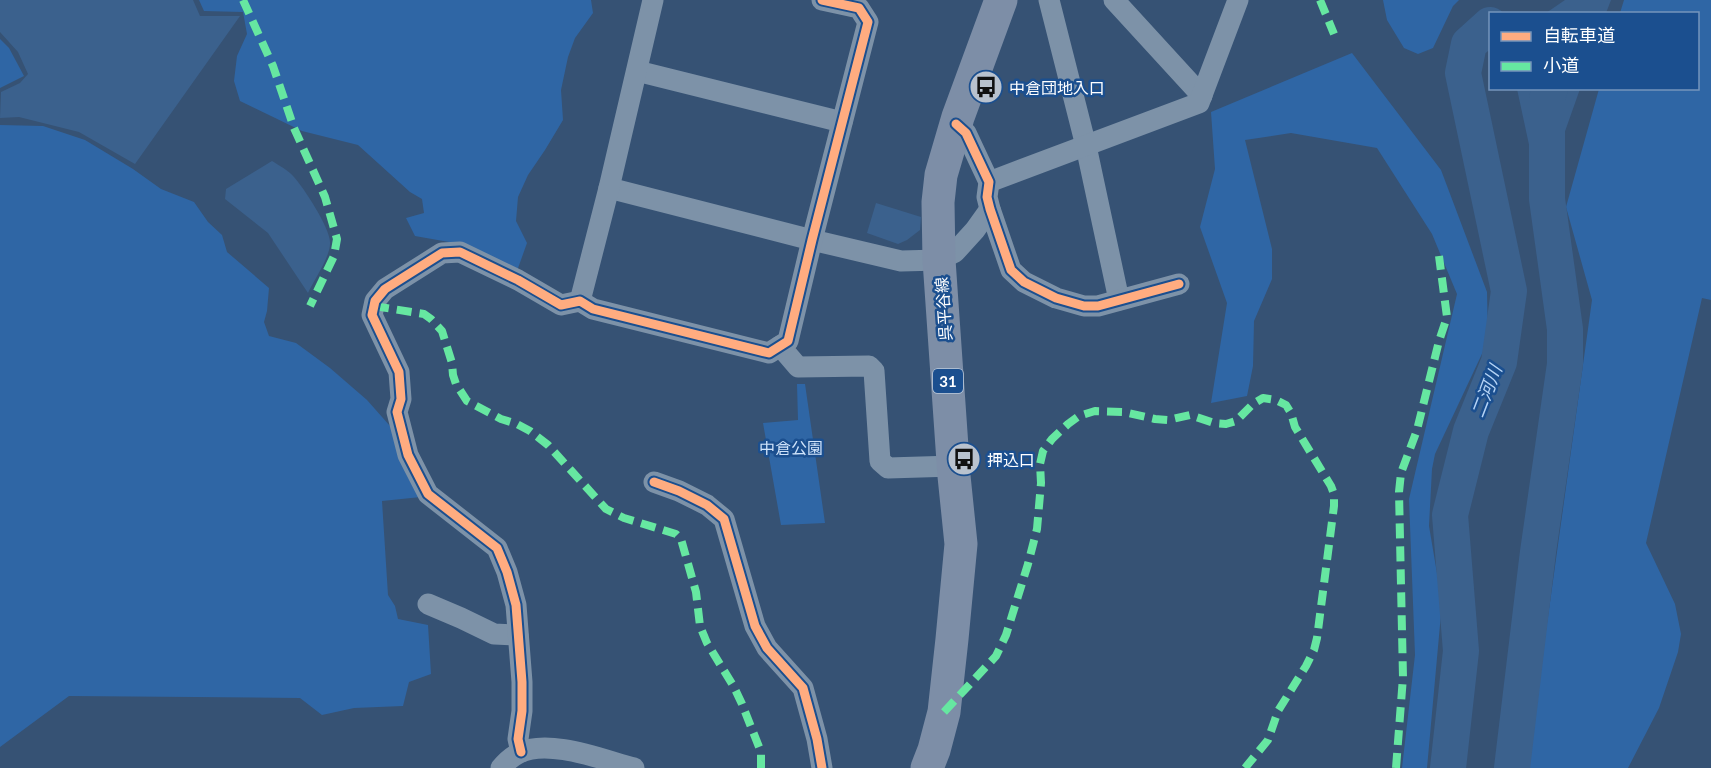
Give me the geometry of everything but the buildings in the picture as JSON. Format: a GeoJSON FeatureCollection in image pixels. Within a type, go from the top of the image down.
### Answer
{"type":"FeatureCollection","features":[{"type":"Feature","properties":{"kind":"main road","name":"呉平谷線"},"geometry":{"type":"LineString","coordinates":[[926,766],[934,750],[944,712],[961,544],[939,260],[939,193],[941,175],[957,124],[1001,0]]}},
{"type":"Feature","properties":{"kind":"street"},"geometry":{"type":"LineString","coordinates":[[580,301],[653,0]]}},
{"type":"Feature","properties":{"kind":"street"},"geometry":{"type":"LineString","coordinates":[[521,752],[518,739],[522,711],[522,682],[516,605],[507,572],[497,548],[428,495],[408,455],[397,412],[401,399],[399,372],[372,315],[375,301],[385,289],[442,253],[460,252],[518,280],[561,305],[580,301],[593,309],[769,352],[788,341],[868,22],[859,8],[822,0]]}},
{"type":"Feature","properties":{"kind":"street"},"geometry":{"type":"LineString","coordinates":[[1049,0],[1086,146],[1119,300]]}},
{"type":"Feature","properties":{"kind":"street"},"geometry":{"type":"LineString","coordinates":[[989,182],[1199,103],[1238,0]]}},
{"type":"Feature","properties":{"kind":"street"},"geometry":{"type":"LineString","coordinates":[[1122,3],[1202,96]]}},
{"type":"Feature","properties":{"kind":"street"},"geometry":{"type":"LineString","coordinates":[[637,71],[842,122]]}},
{"type":"Feature","properties":{"kind":"street"},"geometry":{"type":"LineString","coordinates":[[957,124],[966,133],[989,182],[987,197],[990,209],[1011,270],[1023,282],[1056,298],[1084,306],[1098,306],[1179,284]]}},
{"type":"Feature","properties":{"kind":"street"},"geometry":{"type":"LineString","coordinates":[[609,188],[901,261],[939,260],[955,252],[990,209]]}},
{"type":"Feature","properties":{"kind":"street"},"geometry":{"type":"LineString","coordinates":[[780,346],[798,367],[868,366],[874,370],[880,461],[888,468],[954,466]]}},
{"type":"Feature","properties":{"kind":"street"},"geometry":{"type":"LineString","coordinates":[[654,482],[707,505],[724,519],[755,626],[767,648],[803,688],[817,739],[822,768]]}},
{"type":"Feature","properties":{"kind":"street"},"geometry":{"type":"LineString","coordinates":[[428,604],[494,634],[518,635]]}},
{"type":"Feature","properties":{"kind":"street"},"geometry":{"type":"LineString","coordinates":[[501,768],[511,757],[539,747],[567,750],[634,768]]}},
{"type":"Feature","properties":{"kind":"green space"},"geometry":{"type":"Polygon","coordinates":[[[199,0],[591,0],[593,13],[575,38],[568,57],[561,90],[563,120],[528,175],[518,197],[516,221],[527,243],[517,271],[449,242],[415,236],[406,218],[424,213],[422,199],[410,192],[358,145],[302,131],[240,101],[234,81],[237,56],[247,34],[243,12],[204,11],[199,0]]]}},
{"type":"Feature","properties":{"kind":"green space"},"geometry":{"type":"Polygon","coordinates":[[[1383,0],[1459,0],[1453,6],[1433,48],[1418,54],[1404,48],[1387,20],[1383,0]]]}},
{"type":"Feature","properties":{"kind":"green space"},"geometry":{"type":"Polygon","coordinates":[[[1624,0],[1711,0],[1711,300],[1702,298],[1646,543],[1675,604],[1681,634],[1678,652],[1659,708],[1628,768],[1527,768],[1592,300],[1566,207],[1599,90],[1699,90],[1699,12],[1620,12],[1624,0]]]}},
{"type":"Feature","properties":{"kind":"green space"},"geometry":{"type":"Polygon","coordinates":[[[0,39],[9,48],[24,76],[0,88],[0,39]]]}},
{"type":"Feature","properties":{"kind":"green space"},"geometry":{"type":"Polygon","coordinates":[[[1352,53],[1441,170],[1487,292],[1488,341],[1435,454],[1432,469],[1429,526],[1442,603],[1427,768],[1402,768],[1415,655],[1409,499],[1457,294],[1432,234],[1377,148],[1291,133],[1245,140],[1272,249],[1272,279],[1254,321],[1253,366],[1247,396],[1211,403],[1227,303],[1200,227],[1215,169],[1211,112],[1352,53]]]}},
{"type":"Feature","properties":{"kind":"green space"},"geometry":{"type":"Polygon","coordinates":[[[0,125],[43,126],[85,140],[161,189],[194,202],[208,222],[222,235],[227,252],[269,288],[264,322],[269,336],[296,343],[330,368],[367,400],[390,426],[421,497],[382,501],[388,595],[395,606],[398,619],[428,625],[431,674],[409,682],[403,706],[354,708],[322,715],[300,698],[69,696],[0,747],[0,125]]]}},
{"type":"Feature","properties":{"kind":"green space","name":"中倉公園"},"geometry":{"type":"Polygon","coordinates":[[[797,384],[805,384],[825,523],[781,525],[763,423],[798,420],[797,384]]]}},
{"type":"Feature","properties":{"kind":"shaded area"},"geometry":{"type":"Polygon","coordinates":[[[0,0],[193,0],[200,16],[240,16],[135,164],[79,132],[19,117],[0,118],[1,92],[20,83],[28,74],[18,52],[0,32],[0,0]]]}},
{"type":"Feature","properties":{"kind":"shaded area"},"geometry":{"type":"Polygon","coordinates":[[[1565,0],[1611,0],[1606,12],[1547,12],[1565,0]]]}},
{"type":"Feature","properties":{"kind":"shaded area"},"geometry":{"type":"Polygon","coordinates":[[[1517,90],[1580,90],[1563,137],[1564,149],[1531,154],[1517,90]]]}},
{"type":"Feature","properties":{"kind":"shaded area"},"geometry":{"type":"Polygon","coordinates":[[[272,161],[289,172],[298,182],[316,208],[329,236],[328,254],[308,293],[268,233],[225,199],[226,189],[272,161]]]}},
{"type":"Feature","properties":{"kind":"shaded area"},"geometry":{"type":"Polygon","coordinates":[[[876,203],[921,217],[920,230],[898,244],[867,233],[876,203]]]}},
{"type":"Feature","properties":{"kind":"waterway","name":"二河川"},"geometry":{"type":"LineString","coordinates":[[1448,768],[1461,651],[1450,515],[1471,431],[1499,362],[1509,291],[1463,73],[1469,44],[1489,26]]}},
{"type":"Feature","properties":{"kind":"waterway"},"geometry":{"type":"LineString","coordinates":[[1512,768],[1538,552],[1565,364],[1565,329],[1547,199],[1547,99],[1549,90]]}},
{"type":"Feature","properties":{"kind":"marked path"},"geometry":{"type":"LineString","coordinates":[[243,0],[273,66],[294,128],[325,197],[337,239],[334,256],[310,306]]}},
{"type":"Feature","properties":{"kind":"marked path"},"geometry":{"type":"LineString","coordinates":[[1320,0],[1334,34]]}},
{"type":"Feature","properties":{"kind":"marked path"},"geometry":{"type":"LineString","coordinates":[[1396,768],[1403,677],[1399,492],[1401,473],[1417,430],[1447,317],[1439,256]]}},
{"type":"Feature","properties":{"kind":"marked path"},"geometry":{"type":"LineString","coordinates":[[374,306],[424,314],[431,319],[442,331],[456,384],[467,401],[530,431],[548,445],[606,509],[624,518],[676,534],[681,539],[696,592],[700,626],[707,643],[742,704],[761,752],[761,768]]}},
{"type":"Feature","properties":{"kind":"marked path"},"geometry":{"type":"LineString","coordinates":[[944,712],[996,656],[1006,635],[1037,529],[1041,483],[1040,464],[1043,451],[1052,439],[1079,416],[1095,411],[1124,412],[1168,420],[1190,415],[1214,423],[1226,424],[1236,421],[1253,404],[1263,398],[1276,400],[1286,405],[1295,427],[1331,486],[1334,506],[1314,650],[1278,711],[1268,740],[1245,768]]}},
{"type":"Feature","properties":{"kind":"cycle path"},"geometry":{"type":"LineString","coordinates":[[521,752],[518,739],[522,711],[522,682],[516,605],[507,572],[497,548],[428,494],[408,455],[397,412],[401,399],[399,372],[372,315],[375,301],[385,289],[442,253],[460,252],[518,280],[561,305],[580,301],[593,309],[769,353],[788,341],[868,22],[859,8],[822,0]]}},
{"type":"Feature","properties":{"kind":"cycle path"},"geometry":{"type":"LineString","coordinates":[[956,124],[966,133],[989,182],[987,197],[1011,270],[1024,282],[1056,298],[1084,306],[1098,306],[1179,284]]}},
{"type":"Feature","properties":{"kind":"cycle path"},"geometry":{"type":"LineString","coordinates":[[654,482],[707,505],[724,519],[755,626],[767,648],[803,688],[817,739],[822,768]]}},
{"type":"Feature","properties":{"kind":"place","name":"中倉団地入口"},"geometry":{"type":"Point","coordinates":[986,87]}},
{"type":"Feature","properties":{"kind":"place","name":"押込口"},"geometry":{"type":"Point","coordinates":[964,459]}}]}
